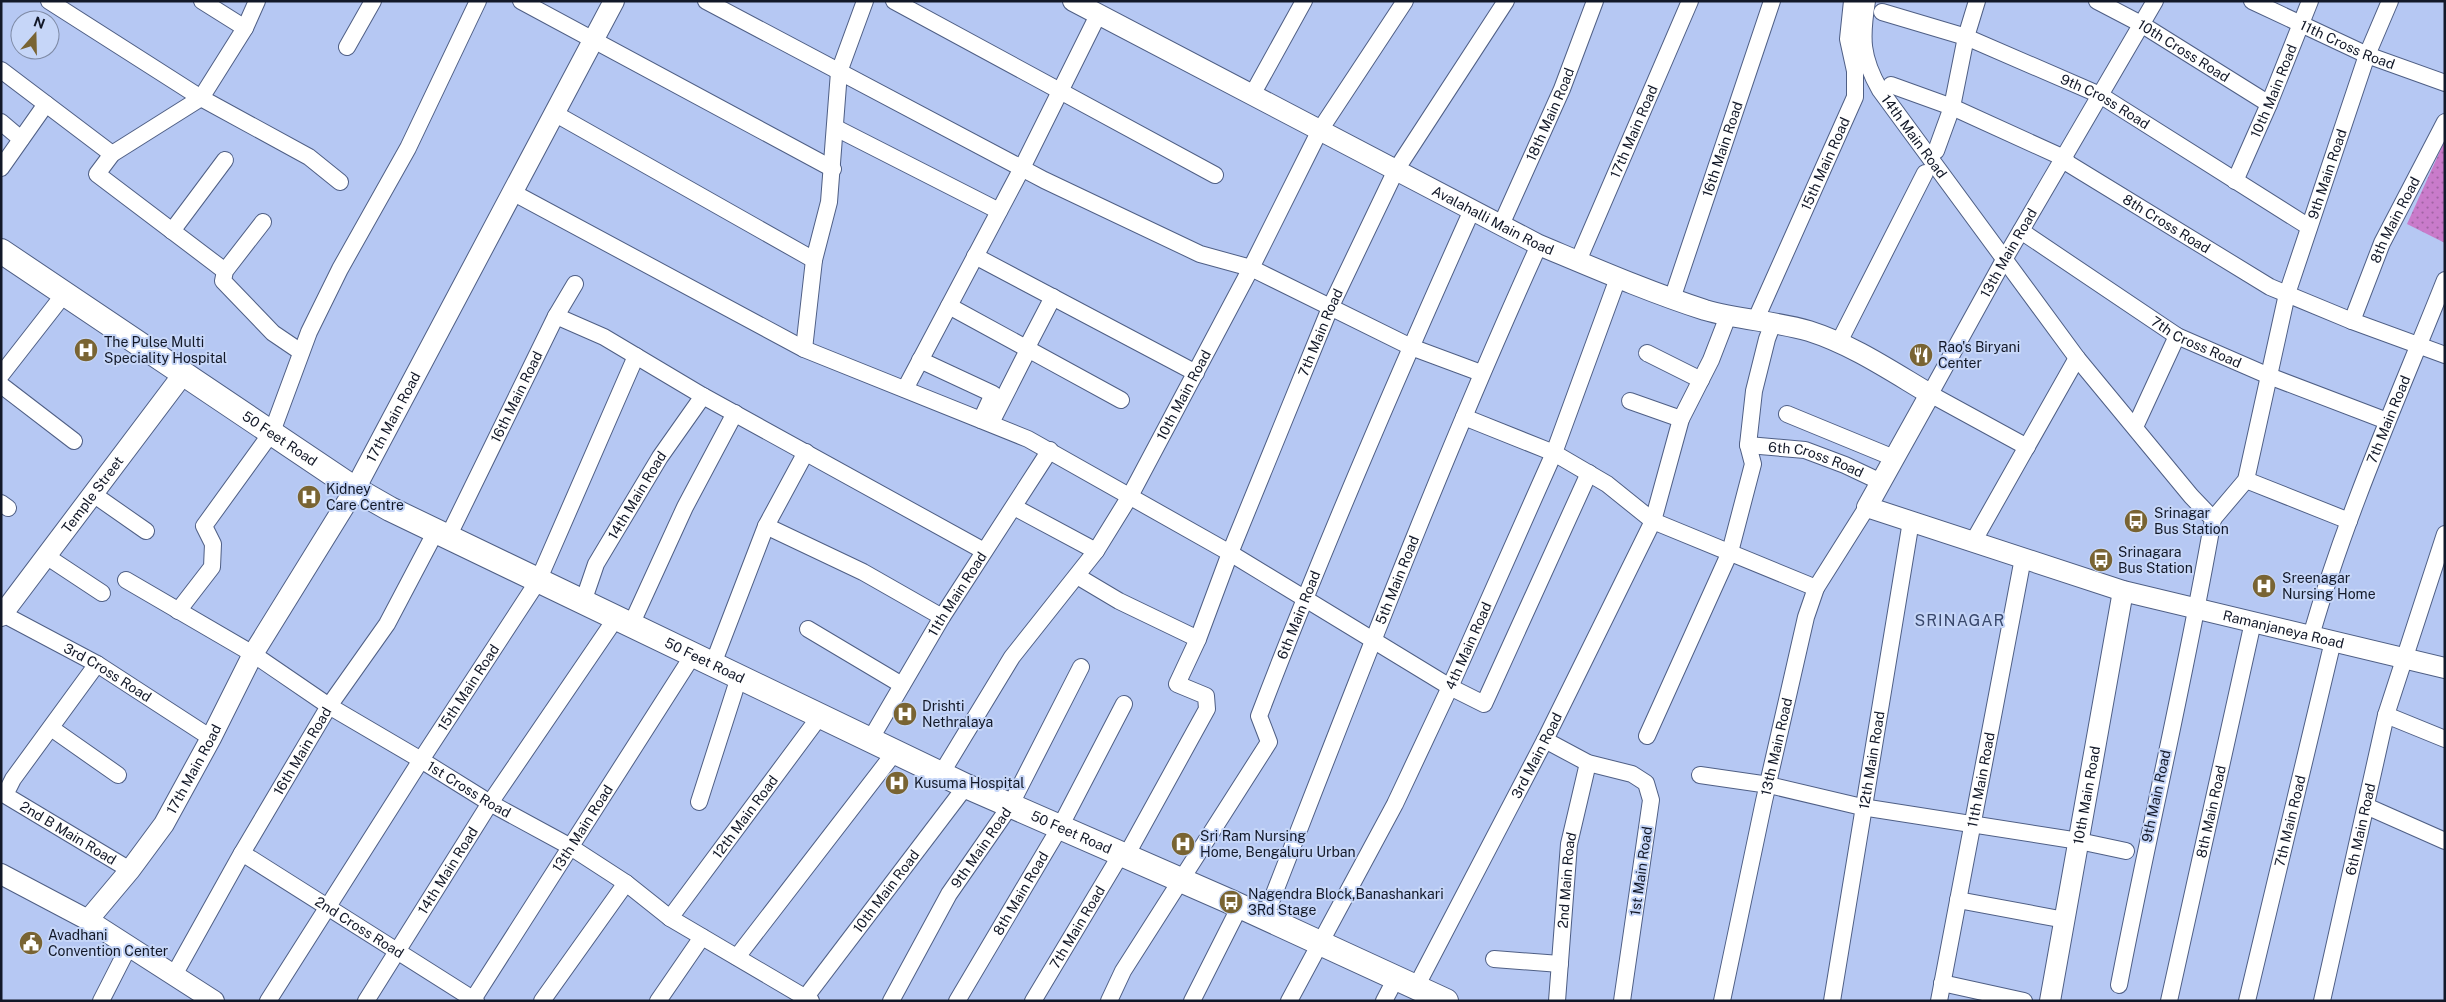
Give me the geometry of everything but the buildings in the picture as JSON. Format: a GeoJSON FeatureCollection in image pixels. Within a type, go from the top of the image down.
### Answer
{"type":"FeatureCollection","features":[{"type":"Feature","properties":{"kind":"main road","name":"50 Feet Road"},"geometry":{"type":"LineString","coordinates":[[1,251],[355,489],[538,581],[966,786],[1265,917],[1446,1001]]}},
{"type":"Feature","properties":{"kind":"street"},"geometry":{"type":"LineString","coordinates":[[49,1],[200,98],[309,158],[340,182]]}},
{"type":"Feature","properties":{"kind":"street"},"geometry":{"type":"LineString","coordinates":[[202,1],[245,28]]}},
{"type":"Feature","properties":{"kind":"street"},"geometry":{"type":"LineString","coordinates":[[225,271],[97,174],[112,154],[200,98],[245,28],[257,1]]}},
{"type":"Feature","properties":{"kind":"street"},"geometry":{"type":"LineString","coordinates":[[347,47],[373,1]]}},
{"type":"Feature","properties":{"kind":"street"},"geometry":{"type":"LineString","coordinates":[[178,611],[212,566],[213,544],[204,526],[272,432],[309,332],[340,269],[408,148],[478,1]]}},
{"type":"Feature","properties":{"kind":"street"},"geometry":{"type":"LineString","coordinates":[[521,1],[833,168]]}},
{"type":"Feature","properties":{"kind":"street","name":"17th Main Road"},"geometry":{"type":"LineString","coordinates":[[88,920],[130,870],[164,824],[211,738],[253,654],[355,489],[614,1]]}},
{"type":"Feature","properties":{"kind":"street"},"geometry":{"type":"LineString","coordinates":[[706,1],[1022,168],[1200,254],[1251,268],[1411,347],[1481,373]]}},
{"type":"Feature","properties":{"kind":"street"},"geometry":{"type":"LineString","coordinates":[[804,349],[814,260],[829,202],[839,72],[865,1]]}},
{"type":"Feature","properties":{"kind":"street"},"geometry":{"type":"LineString","coordinates":[[894,1],[1215,175]]}},
{"type":"Feature","properties":{"kind":"street"},"geometry":{"type":"LineString","coordinates":[[1252,95],[1304,1]]}},
{"type":"Feature","properties":{"kind":"street","name":"10th Main Road"},"geometry":{"type":"LineString","coordinates":[[941,774],[1012,657],[1096,551],[1130,496],[1251,268],[1320,130],[1405,1]]}},
{"type":"Feature","properties":{"kind":"street","name":"7th Main Road"},"geometry":{"type":"LineString","coordinates":[[1033,1001],[1123,855],[1207,709],[1206,696],[1177,684],[1198,638],[1230,553],[1330,308],[1396,170],[1506,1]]}},
{"type":"Feature","properties":{"kind":"street","name":"18th Main Road"},"geometry":{"type":"LineString","coordinates":[[1502,225],[1562,89],[1595,1]]}},
{"type":"Feature","properties":{"kind":"street","name":"17th Main Road"},"geometry":{"type":"LineString","coordinates":[[1578,261],[1690,1]]}},
{"type":"Feature","properties":{"kind":"street","name":"16th Main Road"},"geometry":{"type":"LineString","coordinates":[[1672,299],[1772,1]]}},
{"type":"Feature","properties":{"kind":"street","name":"15th Main Road"},"geometry":{"type":"LineString","coordinates":[[1730,552],[1754,464],[1748,445],[1754,391],[1767,339],[1764,321],[1855,97],[1855,71],[1848,39],[1852,1]]}},
{"type":"Feature","properties":{"kind":"street","name":"14th Main Road"},"geometry":{"type":"LineString","coordinates":[[1867,1],[1862,40],[1870,74],[1880,90],[2077,358],[2191,496],[2214,519]]}},
{"type":"Feature","properties":{"kind":"street"},"geometry":{"type":"LineString","coordinates":[[1936,152],[1952,107],[1966,37],[1977,1]]}},
{"type":"Feature","properties":{"kind":"street","name":"10th Cross Road"},"geometry":{"type":"LineString","coordinates":[[2097,1],[2141,24],[2269,104]]}},
{"type":"Feature","properties":{"kind":"street","name":"13th Main Road"},"geometry":{"type":"LineString","coordinates":[[1722,1001],[1798,646],[1816,588],[1867,507],[2005,258],[2155,1]]}},
{"type":"Feature","properties":{"kind":"street","name":"11th Cross Road"},"geometry":{"type":"LineString","coordinates":[[2252,1],[2367,55],[2445,83]]}},
{"type":"Feature","properties":{"kind":"street","name":"10th Main Road"},"geometry":{"type":"LineString","coordinates":[[2235,181],[2269,104],[2310,1]]}},
{"type":"Feature","properties":{"kind":"street","name":"9th Main Road"},"geometry":{"type":"LineString","coordinates":[[2246,480],[2287,294],[2367,55],[2390,1]]}},
{"type":"Feature","properties":{"kind":"street","name":"Avalahalli Main Road"},"geometry":{"type":"LineString","coordinates":[[1075,2],[1539,245],[1672,299],[1728,316],[1764,321],[1808,331],[1840,342],[1930,394]]}},
{"type":"Feature","properties":{"kind":"street","name":"9th Cross Road"},"geometry":{"type":"LineString","coordinates":[[1882,12],[1966,37],[2100,95],[2309,228]]}},
{"type":"Feature","properties":{"kind":"street"},"geometry":{"type":"LineString","coordinates":[[905,389],[1022,168],[1098,15]]}},
{"type":"Feature","properties":{"kind":"street"},"geometry":{"type":"LineString","coordinates":[[1,70],[112,154]]}},
{"type":"Feature","properties":{"kind":"street","name":"8th Cross Road"},"geometry":{"type":"LineString","coordinates":[[1891,85],[1952,107],[2064,158],[2069,164],[2262,282],[2352,321],[2445,355]]}},
{"type":"Feature","properties":{"kind":"street"},"geometry":{"type":"LineString","coordinates":[[1,168],[46,104]]}},
{"type":"Feature","properties":{"kind":"street"},"geometry":{"type":"LineString","coordinates":[[554,114],[814,260]]}},
{"type":"Feature","properties":{"kind":"street"},"geometry":{"type":"LineString","coordinates":[[1,122],[21,139]]}},
{"type":"Feature","properties":{"kind":"street","name":"8th Main Road"},"geometry":{"type":"LineString","coordinates":[[2352,321],[2382,243],[2445,122]]}},
{"type":"Feature","properties":{"kind":"street"},"geometry":{"type":"LineString","coordinates":[[836,128],[999,212]]}},
{"type":"Feature","properties":{"kind":"street"},"geometry":{"type":"LineString","coordinates":[[172,231],[225,160]]}},
{"type":"Feature","properties":{"kind":"street","name":"14th Main Road"},"geometry":{"type":"LineString","coordinates":[[1840,342],[1925,173]]}},
{"type":"Feature","properties":{"kind":"street"},"geometry":{"type":"LineString","coordinates":[[512,192],[804,349],[1028,439],[1050,450],[1230,553],[1450,687],[1484,704],[1589,473]]}},
{"type":"Feature","properties":{"kind":"street","name":"6th Main Road"},"geometry":{"type":"LineString","coordinates":[[1109,1001],[1124,971],[1269,742],[1259,716],[1304,598],[1411,347],[1472,210]]}},
{"type":"Feature","properties":{"kind":"street"},"geometry":{"type":"LineString","coordinates":[[263,222],[225,271],[223,281],[273,333],[302,352]]}},
{"type":"Feature","properties":{"kind":"street","name":"7th Cross Road"},"geometry":{"type":"LineString","coordinates":[[2021,231],[2177,336],[2269,376],[2387,421]]}},
{"type":"Feature","properties":{"kind":"street","name":"5th Main Road"},"geometry":{"type":"LineString","coordinates":[[1265,917],[1372,641],[1481,373],[1539,245]]}},
{"type":"Feature","properties":{"kind":"street"},"geometry":{"type":"LineString","coordinates":[[975,256],[1196,373]]}},
{"type":"Feature","properties":{"kind":"street","name":"4th Main Road"},"geometry":{"type":"LineString","coordinates":[[1289,1001],[1395,804],[1450,687],[1554,453],[1618,278]]}},
{"type":"Feature","properties":{"kind":"street","name":"7th Main Road"},"geometry":{"type":"LineString","coordinates":[[2311,636],[2349,521],[2387,421],[2445,280]]}},
{"type":"Feature","properties":{"kind":"street","name":"16th Main Road"},"geometry":{"type":"LineString","coordinates":[[174,975],[242,853],[329,706],[387,624],[442,534],[556,316],[575,284]]}},
{"type":"Feature","properties":{"kind":"street"},"geometry":{"type":"LineString","coordinates":[[1,375],[65,293]]}},
{"type":"Feature","properties":{"kind":"street"},"geometry":{"type":"LineString","coordinates":[[986,422],[1027,349],[1053,297]]}},
{"type":"Feature","properties":{"kind":"street"},"geometry":{"type":"LineString","coordinates":[[949,306],[1121,400]]}},
{"type":"Feature","properties":{"kind":"street"},"geometry":{"type":"LineString","coordinates":[[556,316],[604,337],[703,396],[984,551]]}},
{"type":"Feature","properties":{"kind":"street","name":"3rd Main Road"},"geometry":{"type":"LineString","coordinates":[[1384,1001],[1406,982],[1545,740],[1653,521],[1681,419],[1701,380],[1728,316]]}},
{"type":"Feature","properties":{"kind":"street"},"geometry":{"type":"LineString","coordinates":[[2135,427],[2177,336]]}},
{"type":"Feature","properties":{"kind":"street"},"geometry":{"type":"LineString","coordinates":[[1646,353],[1701,380]]}},
{"type":"Feature","properties":{"kind":"street","name":"15th Main Road"},"geometry":{"type":"LineString","coordinates":[[268,1001],[421,760],[538,581],[636,356]]}},
{"type":"Feature","properties":{"kind":"street"},"geometry":{"type":"LineString","coordinates":[[1973,542],[2077,358]]}},
{"type":"Feature","properties":{"kind":"street"},"geometry":{"type":"LineString","coordinates":[[920,360],[993,394],[986,422]]}},
{"type":"Feature","properties":{"kind":"street","name":"Temple Street"},"geometry":{"type":"LineString","coordinates":[[2,615],[184,373]]}},
{"type":"Feature","properties":{"kind":"street"},"geometry":{"type":"LineString","coordinates":[[1,385],[74,441]]}},
{"type":"Feature","properties":{"kind":"street"},"geometry":{"type":"LineString","coordinates":[[1930,394],[2027,447]]}},
{"type":"Feature","properties":{"kind":"street","name":"14th Main Road"},"geometry":{"type":"LineString","coordinates":[[583,602],[596,564],[660,457],[703,396]]}},
{"type":"Feature","properties":{"kind":"street"},"geometry":{"type":"LineString","coordinates":[[1630,401],[1681,419]]}},
{"type":"Feature","properties":{"kind":"street"},"geometry":{"type":"LineString","coordinates":[[624,622],[735,413]]}},
{"type":"Feature","properties":{"kind":"street"},"geometry":{"type":"LineString","coordinates":[[1788,414],[1894,458]]}},
{"type":"Feature","properties":{"kind":"street"},"geometry":{"type":"LineString","coordinates":[[1464,417],[1554,453],[1607,484],[1653,521],[1816,588]]}},
{"type":"Feature","properties":{"kind":"street","name":"6th Cross Road"},"geometry":{"type":"LineString","coordinates":[[1748,445],[1805,450],[1845,465],[1881,482]]}},
{"type":"Feature","properties":{"kind":"street","name":"11th Main Road"},"geometry":{"type":"LineString","coordinates":[[870,740],[942,617],[1050,450]]}},
{"type":"Feature","properties":{"kind":"street"},"geometry":{"type":"LineString","coordinates":[[703,660],[766,526],[806,452]]}},
{"type":"Feature","properties":{"kind":"street"},"geometry":{"type":"LineString","coordinates":[[2214,519],[2246,480],[2349,521]]}},
{"type":"Feature","properties":{"kind":"street"},"geometry":{"type":"LineString","coordinates":[[93,494],[146,531]]}},
{"type":"Feature","properties":{"kind":"street"},"geometry":{"type":"LineString","coordinates":[[1014,506],[1096,551]]}},
{"type":"Feature","properties":{"kind":"street"},"geometry":{"type":"LineString","coordinates":[[1867,507],[2023,558]]}},
{"type":"Feature","properties":{"kind":"street","name":"9th Main Road"},"geometry":{"type":"LineString","coordinates":[[2119,984],[2144,853],[2198,609],[2214,519]]}},
{"type":"Feature","properties":{"kind":"street","name":"12th Main Road"},"geometry":{"type":"LineString","coordinates":[[1832,1001],[1862,807],[1911,521]]}},
{"type":"Feature","properties":{"kind":"street"},"geometry":{"type":"LineString","coordinates":[[766,526],[863,572],[942,617]]}},
{"type":"Feature","properties":{"kind":"street","name":"6th Main Road"},"geometry":{"type":"LineString","coordinates":[[2322,1001],[2386,715],[2445,534]]}},
{"type":"Feature","properties":{"kind":"street"},"geometry":{"type":"LineString","coordinates":[[1647,736],[1730,552]]}},
{"type":"Feature","properties":{"kind":"street"},"geometry":{"type":"LineString","coordinates":[[46,556],[102,594]]}},
{"type":"Feature","properties":{"kind":"street","name":"11th Main Road"},"geometry":{"type":"LineString","coordinates":[[1939,1001],[2023,558]]}},
{"type":"Feature","properties":{"kind":"street","name":"Ramanjaneya Road"},"geometry":{"type":"LineString","coordinates":[[2023,558],[2123,591],[2445,668]]}},
{"type":"Feature","properties":{"kind":"street"},"geometry":{"type":"LineString","coordinates":[[1077,576],[1119,601],[1198,638]]}},
{"type":"Feature","properties":{"kind":"street","name":"1st Cross Road"},"geometry":{"type":"LineString","coordinates":[[126,580],[253,654],[329,706],[490,803],[569,846],[626,883],[670,918],[737,958],[783,994],[808,999]]}},
{"type":"Feature","properties":{"kind":"street","name":"10th Main Road"},"geometry":{"type":"LineString","coordinates":[[2050,1001],[2123,591]]}},
{"type":"Feature","properties":{"kind":"street","name":"3rd Cross Road"},"geometry":{"type":"LineString","coordinates":[[2,615],[97,664],[211,738]]}},
{"type":"Feature","properties":{"kind":"street","name":"14th Main Road"},"geometry":{"type":"LineString","coordinates":[[366,1001],[490,803],[624,622]]}},
{"type":"Feature","properties":{"kind":"street","name":"8th Main Road"},"geometry":{"type":"LineString","coordinates":[[2169,1001],[2253,622]]}},
{"type":"Feature","properties":{"kind":"street"},"geometry":{"type":"LineString","coordinates":[[808,629],[902,685]]}},
{"type":"Feature","properties":{"kind":"street","name":"7th Main Road"},"geometry":{"type":"LineString","coordinates":[[2247,1001],[2333,641]]}},
{"type":"Feature","properties":{"kind":"street","name":"13th Main Road"},"geometry":{"type":"LineString","coordinates":[[473,1000],[569,846],[703,660]]}},
{"type":"Feature","properties":{"kind":"street"},"geometry":{"type":"LineString","coordinates":[[97,664],[51,728],[118,774]]}},
{"type":"Feature","properties":{"kind":"street","name":"9th Main Road"},"geometry":{"type":"LineString","coordinates":[[891,1001],[949,894],[1010,806],[1081,667]]}},
{"type":"Feature","properties":{"kind":"street"},"geometry":{"type":"LineString","coordinates":[[698,802],[740,677]]}},
{"type":"Feature","properties":{"kind":"street","name":"8th Main Road"},"geometry":{"type":"LineString","coordinates":[[957,1001],[1060,827],[1124,704]]}},
{"type":"Feature","properties":{"kind":"street"},"geometry":{"type":"LineString","coordinates":[[2386,715],[2445,739]]}},
{"type":"Feature","properties":{"kind":"street","name":"12th Main Road"},"geometry":{"type":"LineString","coordinates":[[670,918],[820,716]]}},
{"type":"Feature","properties":{"kind":"street","name":"2nd B Main Road"},"geometry":{"type":"LineString","coordinates":[[51,728],[13,779],[6,795],[130,870]]}},
{"type":"Feature","properties":{"kind":"street","name":"1st Main Road"},"geometry":{"type":"LineString","coordinates":[[1545,740],[1588,763],[1608,766],[1632,774],[1646,783],[1651,800],[1622,1001]]}},
{"type":"Feature","properties":{"kind":"street"},"geometry":{"type":"LineString","coordinates":[[737,958],[895,752]]}},
{"type":"Feature","properties":{"kind":"street","name":"2nd Main Road"},"geometry":{"type":"LineString","coordinates":[[1557,1001],[1569,844],[1588,763]]}},
{"type":"Feature","properties":{"kind":"street"},"geometry":{"type":"LineString","coordinates":[[1700,775],[1769,785],[1862,807],[2079,841],[2126,851]]}},
{"type":"Feature","properties":{"kind":"street","name":"10th Main Road"},"geometry":{"type":"LineString","coordinates":[[808,999],[966,786]]}},
{"type":"Feature","properties":{"kind":"street"},"geometry":{"type":"LineString","coordinates":[[2366,806],[2445,841]]}},
{"type":"Feature","properties":{"kind":"street","name":"2nd Cross Road"},"geometry":{"type":"LineString","coordinates":[[242,853],[473,1000]]}},
{"type":"Feature","properties":{"kind":"street"},"geometry":{"type":"LineString","coordinates":[[4,882],[88,920],[214,1001]]}},
{"type":"Feature","properties":{"kind":"street"},"geometry":{"type":"LineString","coordinates":[[542,1001],[626,883]]}},
{"type":"Feature","properties":{"kind":"street"},"geometry":{"type":"LineString","coordinates":[[1958,900],[2065,920]]}},
{"type":"Feature","properties":{"kind":"street"},"geometry":{"type":"LineString","coordinates":[[1192,1001],[1240,906]]}},
{"type":"Feature","properties":{"kind":"street"},"geometry":{"type":"LineString","coordinates":[[658,1001],[702,937]]}},
{"type":"Feature","properties":{"kind":"street"},"geometry":{"type":"LineString","coordinates":[[101,1001],[129,946]]}},
{"type":"Feature","properties":{"kind":"street"},"geometry":{"type":"LineString","coordinates":[[1494,959],[1560,964]]}},
{"type":"Feature","properties":{"kind":"street"},"geometry":{"type":"LineString","coordinates":[[1942,983],[2024,1001]]}},
{"type":"Feature","properties":{"kind":"shaded area"},"geometry":{"type":"Polygon","coordinates":[[[2445,140],[2445,243],[2407,224],[2445,140]]]}},
{"type":"Feature","properties":{"kind":"place","name":"The Pulse Multi Speciality Hospital"},"geometry":{"type":"Point","coordinates":[86,350]}},
{"type":"Feature","properties":{"kind":"place","name":"Rao's Biryani Center"},"geometry":{"type":"Point","coordinates":[1921,355]}},
{"type":"Feature","properties":{"kind":"place","name":"Kidney Care Centre"},"geometry":{"type":"Point","coordinates":[309,497]}},
{"type":"Feature","properties":{"kind":"place","name":"Srinagar Bus Station"},"geometry":{"type":"Point","coordinates":[2136,521]}},
{"type":"Feature","properties":{"kind":"place","name":"Srinagara Bus Station"},"geometry":{"type":"Point","coordinates":[2101,560]}},
{"type":"Feature","properties":{"kind":"place","name":"Sreenagar Nursing Home"},"geometry":{"type":"Point","coordinates":[2264,586]}},
{"type":"Feature","properties":{"kind":"place","name":"Drishti Nethralaya"},"geometry":{"type":"Point","coordinates":[905,714]}},
{"type":"Feature","properties":{"kind":"place","name":"Kusuma Hospital"},"geometry":{"type":"Point","coordinates":[897,783]}},
{"type":"Feature","properties":{"kind":"place","name":"Sri Ram Nursing Home, Bengaluru Urban"},"geometry":{"type":"Point","coordinates":[1183,844]}},
{"type":"Feature","properties":{"kind":"place","name":"Nagendra Block,Banashankari 3Rd Stage"},"geometry":{"type":"Point","coordinates":[1231,902]}},
{"type":"Feature","properties":{"kind":"place","name":"Avadhani Convention Center"},"geometry":{"type":"Point","coordinates":[31,943]}},
{"type":"Feature","properties":{"kind":"district","name":"SRINAGAR"},"geometry":{"type":"Point","coordinates":[1960,620]}}]}
